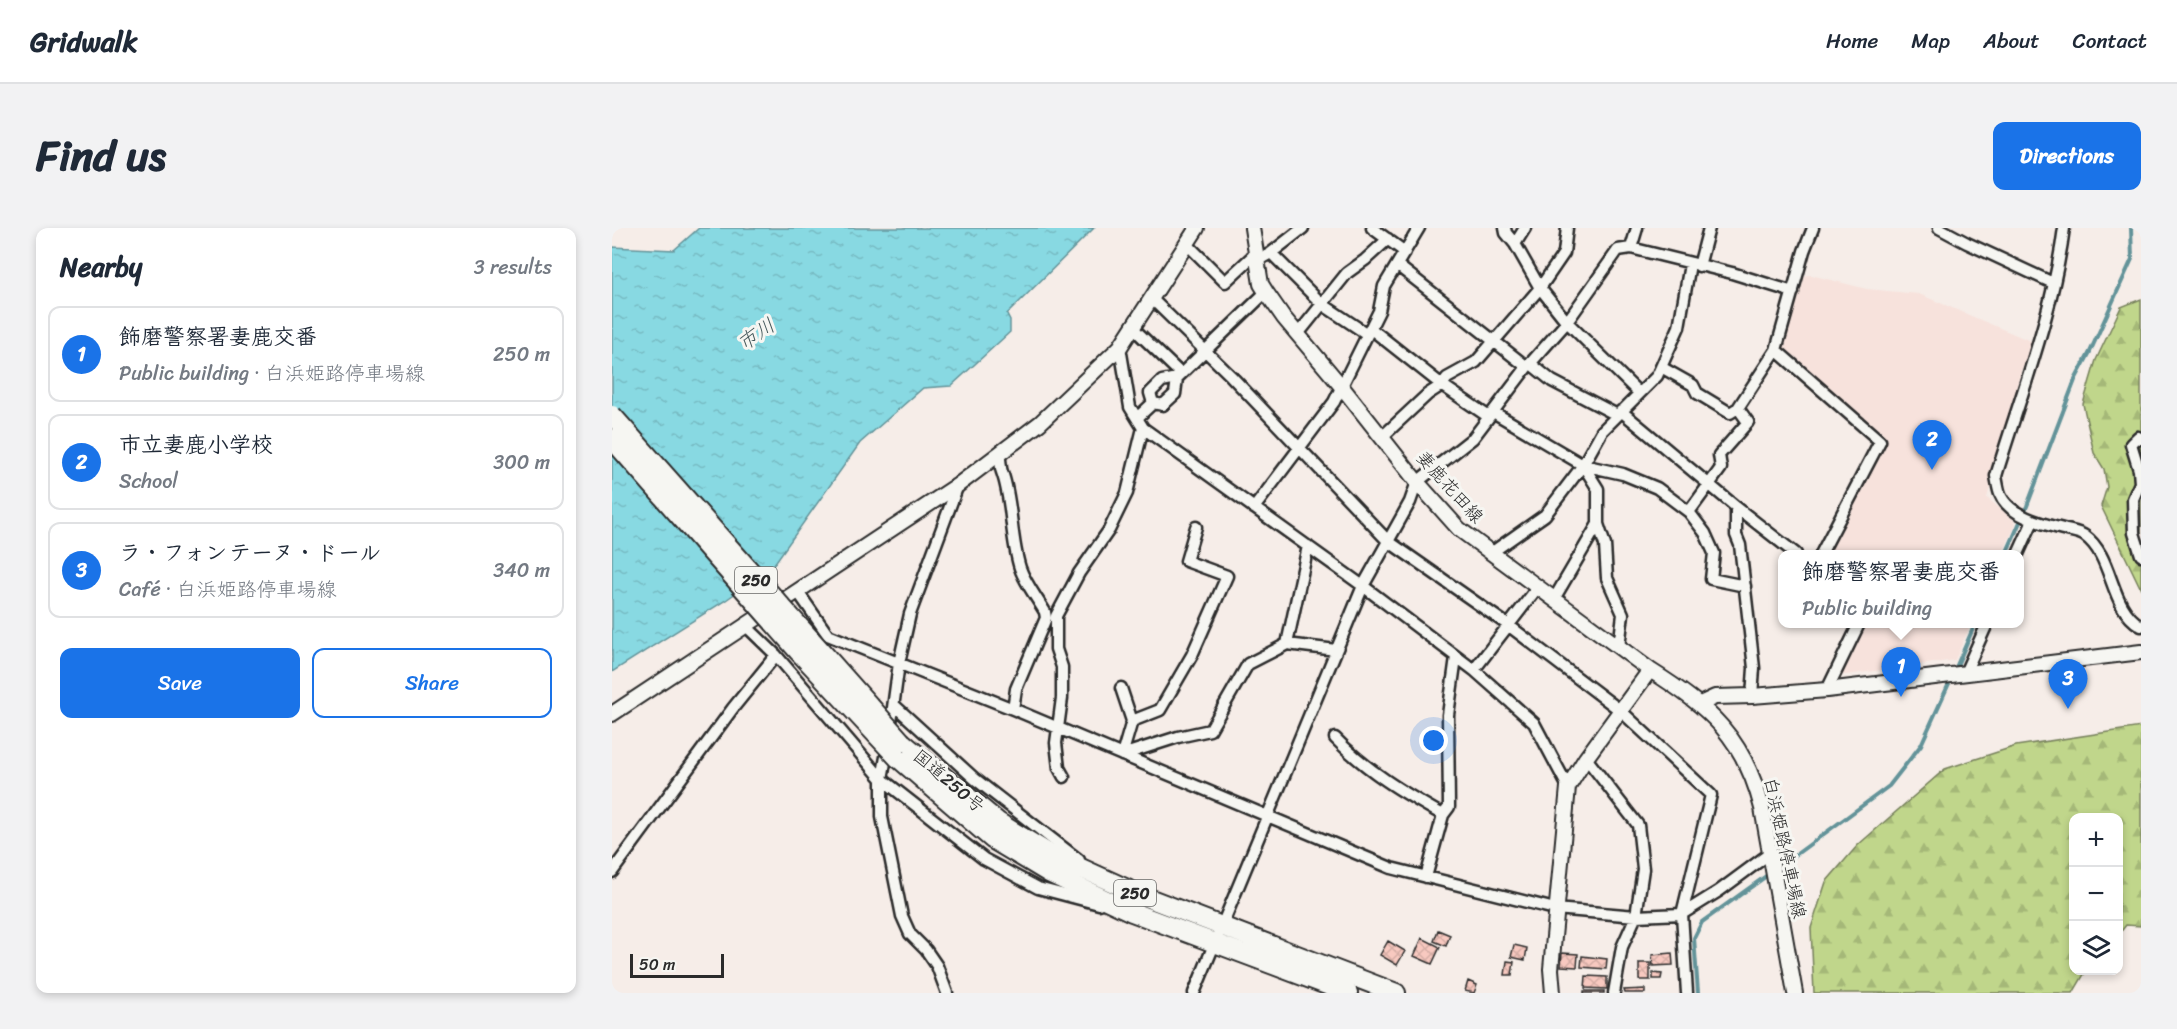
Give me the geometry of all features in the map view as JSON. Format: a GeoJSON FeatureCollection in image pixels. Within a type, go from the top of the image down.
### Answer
{"type":"FeatureCollection","features":[{"type":"Feature","properties":{"kind":"highway","name":"国道250号"},"geometry":{"type":"LineString","coordinates":[[612,416],[900,750],[998,822],[1048,853],[1348,993]]}},
{"type":"Feature","properties":{"kind":"highway","name":"国道250号"},"geometry":{"type":"LineString","coordinates":[[612,439],[798,651],[992,839],[1049,873],[1132,912],[1219,934],[1396,993]]}},
{"type":"Feature","properties":{"kind":"main road"},"geometry":{"type":"LineString","coordinates":[[612,714],[958,485],[1040,423],[1120,347],[1197,228]]}},
{"type":"Feature","properties":{"kind":"main road","name":"妻鹿花田線"},"geometry":{"type":"LineString","coordinates":[[1252,228],[1261,284],[1266,292],[1417,482],[1459,529],[1650,670],[1700,704]]}},
{"type":"Feature","properties":{"kind":"main road"},"geometry":{"type":"LineString","coordinates":[[1700,704],[1715,697],[1827,690],[2141,652]]}},
{"type":"Feature","properties":{"kind":"main road"},"geometry":{"type":"LineString","coordinates":[[1553,993],[1551,969],[1555,909],[1568,787],[1586,758],[1650,670]]}},
{"type":"Feature","properties":{"kind":"main road","name":"白浜姫路停車場線"},"geometry":{"type":"LineString","coordinates":[[1700,704],[1733,739],[1755,782],[1795,993]]}},
{"type":"Feature","properties":{"kind":"street"},"geometry":{"type":"LineString","coordinates":[[1187,244],[1225,282],[1256,257],[1271,253],[1303,228]]}},
{"type":"Feature","properties":{"kind":"street"},"geometry":{"type":"LineString","coordinates":[[1372,228],[1405,252]]}},
{"type":"Feature","properties":{"kind":"street"},"geometry":{"type":"LineString","coordinates":[[1254,508],[1334,402],[1379,311],[1384,286],[1419,228]]}},
{"type":"Feature","properties":{"kind":"street"},"geometry":{"type":"LineString","coordinates":[[1505,228],[1540,288],[1567,322],[1639,393]]}},
{"type":"Feature","properties":{"kind":"street"},"geometry":{"type":"LineString","coordinates":[[1515,244],[1525,228]]}},
{"type":"Feature","properties":{"kind":"street"},"geometry":{"type":"LineString","coordinates":[[1382,437],[1428,394],[1442,385],[1447,378],[1476,362],[1492,340],[1540,288],[1564,253],[1567,228]]}},
{"type":"Feature","properties":{"kind":"street"},"geometry":{"type":"LineString","coordinates":[[1631,248],[1637,228]]}},
{"type":"Feature","properties":{"kind":"street"},"geometry":{"type":"LineString","coordinates":[[1491,553],[1545,515],[1583,465],[1602,432],[1658,375],[1679,327],[1695,265],[1708,228]]}},
{"type":"Feature","properties":{"kind":"street"},"geometry":{"type":"LineString","coordinates":[[1661,367],[1693,385],[1697,393],[1730,413],[1738,408],[1776,350],[1804,250],[1813,228]]}},
{"type":"Feature","properties":{"kind":"street"},"geometry":{"type":"LineString","coordinates":[[1939,228],[2053,283]]}},
{"type":"Feature","properties":{"kind":"street"},"geometry":{"type":"LineString","coordinates":[[2064,228],[2060,258],[2044,322],[1996,476],[2000,496],[2016,512],[2033,521],[2084,535],[2096,547],[2118,597],[2133,621],[2141,626]]}},
{"type":"Feature","properties":{"kind":"street"},"geometry":{"type":"LineString","coordinates":[[1298,334],[1347,273],[1388,239]]}},
{"type":"Feature","properties":{"kind":"street"},"geometry":{"type":"LineString","coordinates":[[1194,993],[1363,586],[1410,502],[1417,482],[1473,438],[1529,366],[1567,322],[1618,250],[1631,248],[1732,273],[1793,292]]}},
{"type":"Feature","properties":{"kind":"street"},"geometry":{"type":"LineString","coordinates":[[1271,253],[1322,304],[1369,331],[1442,385],[1583,465],[1623,474],[1657,488],[1689,512],[1705,533],[1714,553],[1711,579],[1745,586]]}},
{"type":"Feature","properties":{"kind":"street"},"geometry":{"type":"LineString","coordinates":[[1397,265],[1492,340],[1529,366],[1552,381],[1619,413],[1791,550]]}},
{"type":"Feature","properties":{"kind":"street"},"geometry":{"type":"LineString","coordinates":[[1153,403],[1150,393],[1162,381],[1179,376],[1266,292]]}},
{"type":"Feature","properties":{"kind":"street"},"geometry":{"type":"LineString","coordinates":[[1152,299],[1206,351],[1388,541],[1508,625],[1621,711],[1711,795],[1682,914],[1687,993]]}},
{"type":"Feature","properties":{"kind":"street"},"geometry":{"type":"LineString","coordinates":[[1133,328],[1179,376]]}},
{"type":"Feature","properties":{"kind":"street"},"geometry":{"type":"LineString","coordinates":[[1120,347],[1130,407],[1143,428],[1363,586],[1474,670],[1534,723],[1568,787]]}},
{"type":"Feature","properties":{"kind":"street"},"geometry":{"type":"LineString","coordinates":[[1776,350],[1880,441],[1824,550]]}},
{"type":"Feature","properties":{"kind":"street"},"geometry":{"type":"LineString","coordinates":[[1153,403],[1163,405],[1175,394],[1179,376]]}},
{"type":"Feature","properties":{"kind":"street"},"geometry":{"type":"LineString","coordinates":[[1138,417],[1153,403]]}},
{"type":"Feature","properties":{"kind":"street"},"geometry":{"type":"LineString","coordinates":[[1689,512],[1721,468],[1719,455],[1748,422],[1738,408]]}},
{"type":"Feature","properties":{"kind":"street"},"geometry":{"type":"LineString","coordinates":[[1064,777],[1059,768],[1056,744],[1062,667],[1056,649],[1056,616],[1070,588],[1098,549],[1127,494],[1143,428]]}},
{"type":"Feature","properties":{"kind":"street"},"geometry":{"type":"LineString","coordinates":[[2141,439],[2138,437],[2131,444],[2139,470],[2140,483],[2133,499],[2134,533],[2141,555]]}},
{"type":"Feature","properties":{"kind":"street"},"geometry":{"type":"LineString","coordinates":[[999,454],[1002,463],[1000,470],[1007,486],[1015,551],[1021,571],[1045,612],[1046,618],[1016,689],[1013,709]]}},
{"type":"Feature","properties":{"kind":"street"},"geometry":{"type":"LineString","coordinates":[[1583,465],[1598,489],[1598,524],[1605,545],[1607,578],[1623,614],[1619,646]]}},
{"type":"Feature","properties":{"kind":"street"},"geometry":{"type":"LineString","coordinates":[[947,993],[937,966],[926,950],[910,934],[902,916],[882,817],[882,779],[899,663],[910,614],[958,485]]}},
{"type":"Feature","properties":{"kind":"street"},"geometry":{"type":"LineString","coordinates":[[1736,507],[1736,535],[1740,545],[1754,668],[1752,696]]}},
{"type":"Feature","properties":{"kind":"street"},"geometry":{"type":"LineString","coordinates":[[2020,550],[2033,521]]}},
{"type":"Feature","properties":{"kind":"street"},"geometry":{"type":"LineString","coordinates":[[1554,598],[1598,524]]}},
{"type":"Feature","properties":{"kind":"street"},"geometry":{"type":"LineString","coordinates":[[1132,721],[1160,710],[1192,655],[1227,576],[1186,561],[1196,527]]}},
{"type":"Feature","properties":{"kind":"street"},"geometry":{"type":"LineString","coordinates":[[1287,644],[1308,546]]}},
{"type":"Feature","properties":{"kind":"street"},"geometry":{"type":"LineString","coordinates":[[1474,670],[1538,587]]}},
{"type":"Feature","properties":{"kind":"street"},"geometry":{"type":"LineString","coordinates":[[798,592],[828,635],[1013,709],[1391,868],[1555,909],[1636,916],[1682,914],[1770,859]]}},
{"type":"Feature","properties":{"kind":"street"},"geometry":{"type":"LineString","coordinates":[[746,626],[776,655],[882,779],[984,859],[1038,888],[1132,912]]}},
{"type":"Feature","properties":{"kind":"street"},"geometry":{"type":"LineString","coordinates":[[1827,690],[1857,628]]}},
{"type":"Feature","properties":{"kind":"street"},"geometry":{"type":"LineString","coordinates":[[1965,674],[1985,628]]}},
{"type":"Feature","properties":{"kind":"street"},"geometry":{"type":"LineString","coordinates":[[1122,755],[1178,737],[1210,730],[1248,664],[1287,644],[1336,650]]}},
{"type":"Feature","properties":{"kind":"street"},"geometry":{"type":"LineString","coordinates":[[612,872],[733,708],[776,655]]}},
{"type":"Feature","properties":{"kind":"street"},"geometry":{"type":"LineString","coordinates":[[1426,877],[1443,815],[1449,807],[1448,715],[1456,657]]}},
{"type":"Feature","properties":{"kind":"street"},"geometry":{"type":"LineString","coordinates":[[1121,688],[1132,721],[1122,755]]}},
{"type":"Feature","properties":{"kind":"street"},"geometry":{"type":"LineString","coordinates":[[894,705],[975,779],[1101,877]]}},
{"type":"Feature","properties":{"kind":"street"},"geometry":{"type":"LineString","coordinates":[[1335,738],[1356,759],[1392,786],[1443,815]]}},
{"type":"Feature","properties":{"kind":"street"},"geometry":{"type":"LineString","coordinates":[[1586,758],[1638,825],[1643,869],[1636,916],[1622,947],[1614,993]]}},
{"type":"Feature","properties":{"kind":"shaded area"},"geometry":{"type":"Polygon","coordinates":[[[1811,275],[1867,289],[1919,294],[2033,342],[2021,371],[1987,498],[2016,524],[2004,550],[1829,550],[1883,443],[1782,352],[1781,347],[1801,276],[1811,275]]]}},
{"type":"Feature","properties":{"kind":"shaded area"},"geometry":{"type":"Polygon","coordinates":[[[1862,628],[1969,628],[1955,660],[1838,676],[1862,628]]]}},
{"type":"Feature","properties":{"kind":"green space"},"geometry":{"type":"Polygon","coordinates":[[[2141,299],[2141,589],[2101,506],[2107,487],[2104,469],[2094,453],[2083,404],[2096,360],[2121,307],[2141,299]]]}},
{"type":"Feature","properties":{"kind":"green space"},"geometry":{"type":"Polygon","coordinates":[[[2141,727],[2141,926],[2126,925],[2123,929],[2123,813],[2069,813],[2069,975],[2084,975],[2073,993],[1814,993],[1811,928],[1826,882],[1858,845],[1945,769],[2016,746],[2141,727]]]}},
{"type":"Feature","properties":{"kind":"water","name":"市川"},"geometry":{"type":"Polygon","coordinates":[[[699,228],[1094,228],[1007,314],[1010,320],[1010,332],[951,386],[923,388],[860,443],[772,567],[726,600],[612,672],[612,247],[674,250],[699,228]]]}},
{"type":"Feature","properties":{"kind":"building"},"geometry":{"type":"Polygon","coordinates":[[[1438,930],[1450,935],[1446,946],[1434,941],[1438,930]]]}},
{"type":"Feature","properties":{"kind":"building"},"geometry":{"type":"Polygon","coordinates":[[[1422,938],[1440,947],[1432,964],[1414,956],[1422,938]]]}},
{"type":"Feature","properties":{"kind":"building"},"geometry":{"type":"Polygon","coordinates":[[[1388,941],[1405,951],[1397,965],[1380,955],[1388,941]]]}},
{"type":"Feature","properties":{"kind":"building"},"geometry":{"type":"Polygon","coordinates":[[[1514,945],[1527,948],[1525,960],[1511,957],[1514,945]]]}},
{"type":"Feature","properties":{"kind":"building"},"geometry":{"type":"Polygon","coordinates":[[[1562,953],[1578,954],[1577,967],[1561,966],[1562,953]]]}},
{"type":"Feature","properties":{"kind":"building"},"geometry":{"type":"Polygon","coordinates":[[[1672,953],[1673,965],[1653,966],[1652,955],[1672,953]]]}},
{"type":"Feature","properties":{"kind":"building"},"geometry":{"type":"Polygon","coordinates":[[[1582,956],[1607,959],[1606,969],[1581,967],[1582,956]]]}},
{"type":"Feature","properties":{"kind":"building"},"geometry":{"type":"Polygon","coordinates":[[[1507,961],[1514,962],[1512,975],[1505,975],[1507,961]]]}},
{"type":"Feature","properties":{"kind":"building"},"geometry":{"type":"Polygon","coordinates":[[[1639,963],[1650,963],[1650,980],[1639,980],[1639,963]]]}},
{"type":"Feature","properties":{"kind":"building"},"geometry":{"type":"Polygon","coordinates":[[[1653,973],[1662,974],[1661,979],[1653,979],[1653,973]]]}},
{"type":"Feature","properties":{"kind":"building"},"geometry":{"type":"Polygon","coordinates":[[[1586,976],[1607,977],[1607,989],[1585,988],[1586,976]]]}},
{"type":"Feature","properties":{"kind":"building"},"geometry":{"type":"Polygon","coordinates":[[[1468,981],[1477,985],[1474,993],[1465,991],[1468,981]]]}},
{"type":"Feature","properties":{"kind":"building"},"geometry":{"type":"Polygon","coordinates":[[[1645,989],[1645,993],[1625,993],[1624,990],[1645,989]]]}},
{"type":"Feature","properties":{"kind":"building"},"geometry":{"type":"Polygon","coordinates":[[[1584,991],[1604,991],[1604,993],[1584,993],[1584,991]]]}},
{"type":"Feature","properties":{"kind":"waterway"},"geometry":{"type":"LineString","coordinates":[[2008,550],[2075,380],[2132,259],[2131,228]]}},
{"type":"Feature","properties":{"kind":"waterway"},"geometry":{"type":"LineString","coordinates":[[1954,672],[1973,628]]}},
{"type":"Feature","properties":{"kind":"waterway"},"geometry":{"type":"LineString","coordinates":[[1775,870],[1889,786],[1921,745],[1951,679]]}},
{"type":"Feature","properties":{"kind":"waterway"},"geometry":{"type":"LineString","coordinates":[[1698,993],[1694,938],[1702,922],[1769,874]]}},
{"type":"Feature","properties":{"kind":"place","name":"市立妻鹿小学校"},"geometry":{"type":"Point","coordinates":[1932,470]}},
{"type":"Feature","properties":{"kind":"place","name":"飾磨警察署妻鹿交番"},"geometry":{"type":"Point","coordinates":[1901,697]}},
{"type":"Feature","properties":{"kind":"place","name":"ラ・フォンテーヌ・ドール"},"geometry":{"type":"Point","coordinates":[2068,709]}}]}
